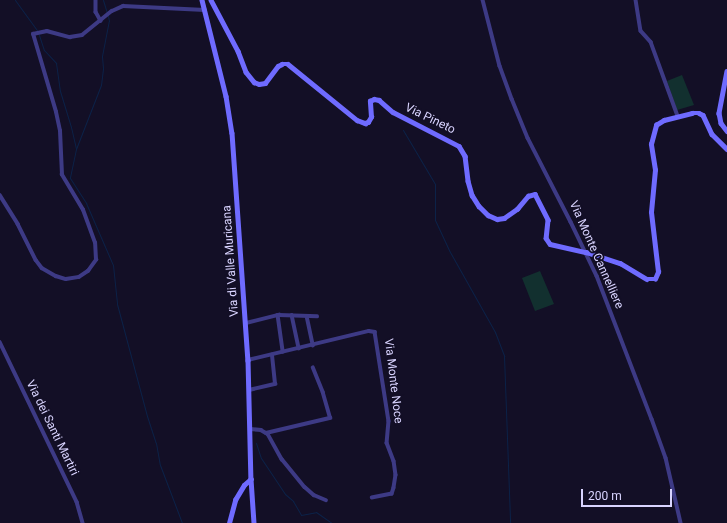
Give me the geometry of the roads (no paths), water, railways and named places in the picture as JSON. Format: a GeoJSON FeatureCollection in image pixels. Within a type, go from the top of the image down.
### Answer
{"type":"FeatureCollection","features":[{"type":"Feature","properties":{"kind":"street"},"geometry":{"type":"LineString","coordinates":[[96,0],[96,12],[101,21]]}},
{"type":"Feature","properties":{"kind":"street","name":"Via di Valle Muricana"},"geometry":{"type":"LineString","coordinates":[[202,0],[230,119],[246,323],[251,479],[254,523]]}},
{"type":"Feature","properties":{"kind":"street","name":"Via Pineto"},"geometry":{"type":"LineString","coordinates":[[211,0],[238,51],[246,72],[254,82],[259,84],[265,83],[278,66],[288,64],[356,119],[365,123],[369,121],[371,117],[370,101],[375,99],[380,100],[392,112],[459,146],[465,156],[471,193],[476,203],[487,214],[496,218],[504,218],[515,211],[529,195],[535,194],[548,220],[546,238],[549,243],[558,247],[586,252],[623,264],[646,279],[652,280],[656,278],[658,271],[651,212],[655,166],[651,143],[657,123],[694,112],[700,113],[712,134],[727,149]]}},
{"type":"Feature","properties":{"kind":"street","name":"Via Monte Cannelliere"},"geometry":{"type":"LineString","coordinates":[[484,0],[499,63],[512,100],[528,138],[586,252],[620,334],[655,426],[666,458],[681,523]]}},
{"type":"Feature","properties":{"kind":"street"},"geometry":{"type":"LineString","coordinates":[[636,0],[641,31],[651,42],[678,116]]}},
{"type":"Feature","properties":{"kind":"street"},"geometry":{"type":"LineString","coordinates":[[0,194],[18,224],[36,260],[44,269],[60,278],[68,279],[81,276],[92,267],[96,258],[95,243],[84,214],[62,175],[60,132],[55,108],[33,35],[35,32],[47,31],[69,36],[78,36],[88,32],[114,9],[125,6],[205,10]]}},
{"type":"Feature","properties":{"kind":"street"},"geometry":{"type":"LineString","coordinates":[[727,71],[719,113],[721,123],[727,131]]}},
{"type":"Feature","properties":{"kind":"street"},"geometry":{"type":"LineString","coordinates":[[246,323],[278,315],[317,316]]}},
{"type":"Feature","properties":{"kind":"street"},"geometry":{"type":"LineString","coordinates":[[278,315],[283,352]]}},
{"type":"Feature","properties":{"kind":"street"},"geometry":{"type":"LineString","coordinates":[[292,315],[299,348]]}},
{"type":"Feature","properties":{"kind":"street"},"geometry":{"type":"LineString","coordinates":[[307,316],[313,345]]}},
{"type":"Feature","properties":{"kind":"street","name":"Via Monte Noce"},"geometry":{"type":"LineString","coordinates":[[248,360],[372,331],[376,333],[389,423],[387,443],[394,464],[396,480],[392,494],[372,498]]}},
{"type":"Feature","properties":{"kind":"street","name":"Via dei Santi Martiri"},"geometry":{"type":"LineString","coordinates":[[0,342],[71,489],[83,517],[83,523]]}},
{"type":"Feature","properties":{"kind":"street"},"geometry":{"type":"LineString","coordinates":[[249,390],[275,384],[272,355]]}},
{"type":"Feature","properties":{"kind":"street"},"geometry":{"type":"LineString","coordinates":[[250,429],[266,433],[330,418],[324,393],[313,368]]}},
{"type":"Feature","properties":{"kind":"street"},"geometry":{"type":"LineString","coordinates":[[266,433],[282,459],[305,487],[314,495],[326,500]]}},
{"type":"Feature","properties":{"kind":"street"},"geometry":{"type":"LineString","coordinates":[[229,523],[235,500],[244,485],[251,479]]}},
{"type":"Feature","properties":{"kind":"waterway"},"geometry":{"type":"LineString","coordinates":[[15,0],[38,32]]}},
{"type":"Feature","properties":{"kind":"waterway"},"geometry":{"type":"LineString","coordinates":[[103,0],[107,13]]}},
{"type":"Feature","properties":{"kind":"waterway"},"geometry":{"type":"LineString","coordinates":[[76,149],[101,85],[103,68],[102,56],[109,21],[108,16]]}},
{"type":"Feature","properties":{"kind":"waterway"},"geometry":{"type":"LineString","coordinates":[[39,35],[44,50],[56,63],[60,91],[76,149],[70,178],[86,203],[113,265],[117,304],[147,416],[156,443],[160,465],[182,523]]}},
{"type":"Feature","properties":{"kind":"waterway"},"geometry":{"type":"LineString","coordinates":[[403,130],[435,184],[435,220],[450,252],[495,332],[504,356],[510,523]]}},
{"type":"Feature","properties":{"kind":"waterway"},"geometry":{"type":"LineString","coordinates":[[256,443],[261,458],[285,494],[293,501],[301,515],[316,512],[332,523]]}}]}
